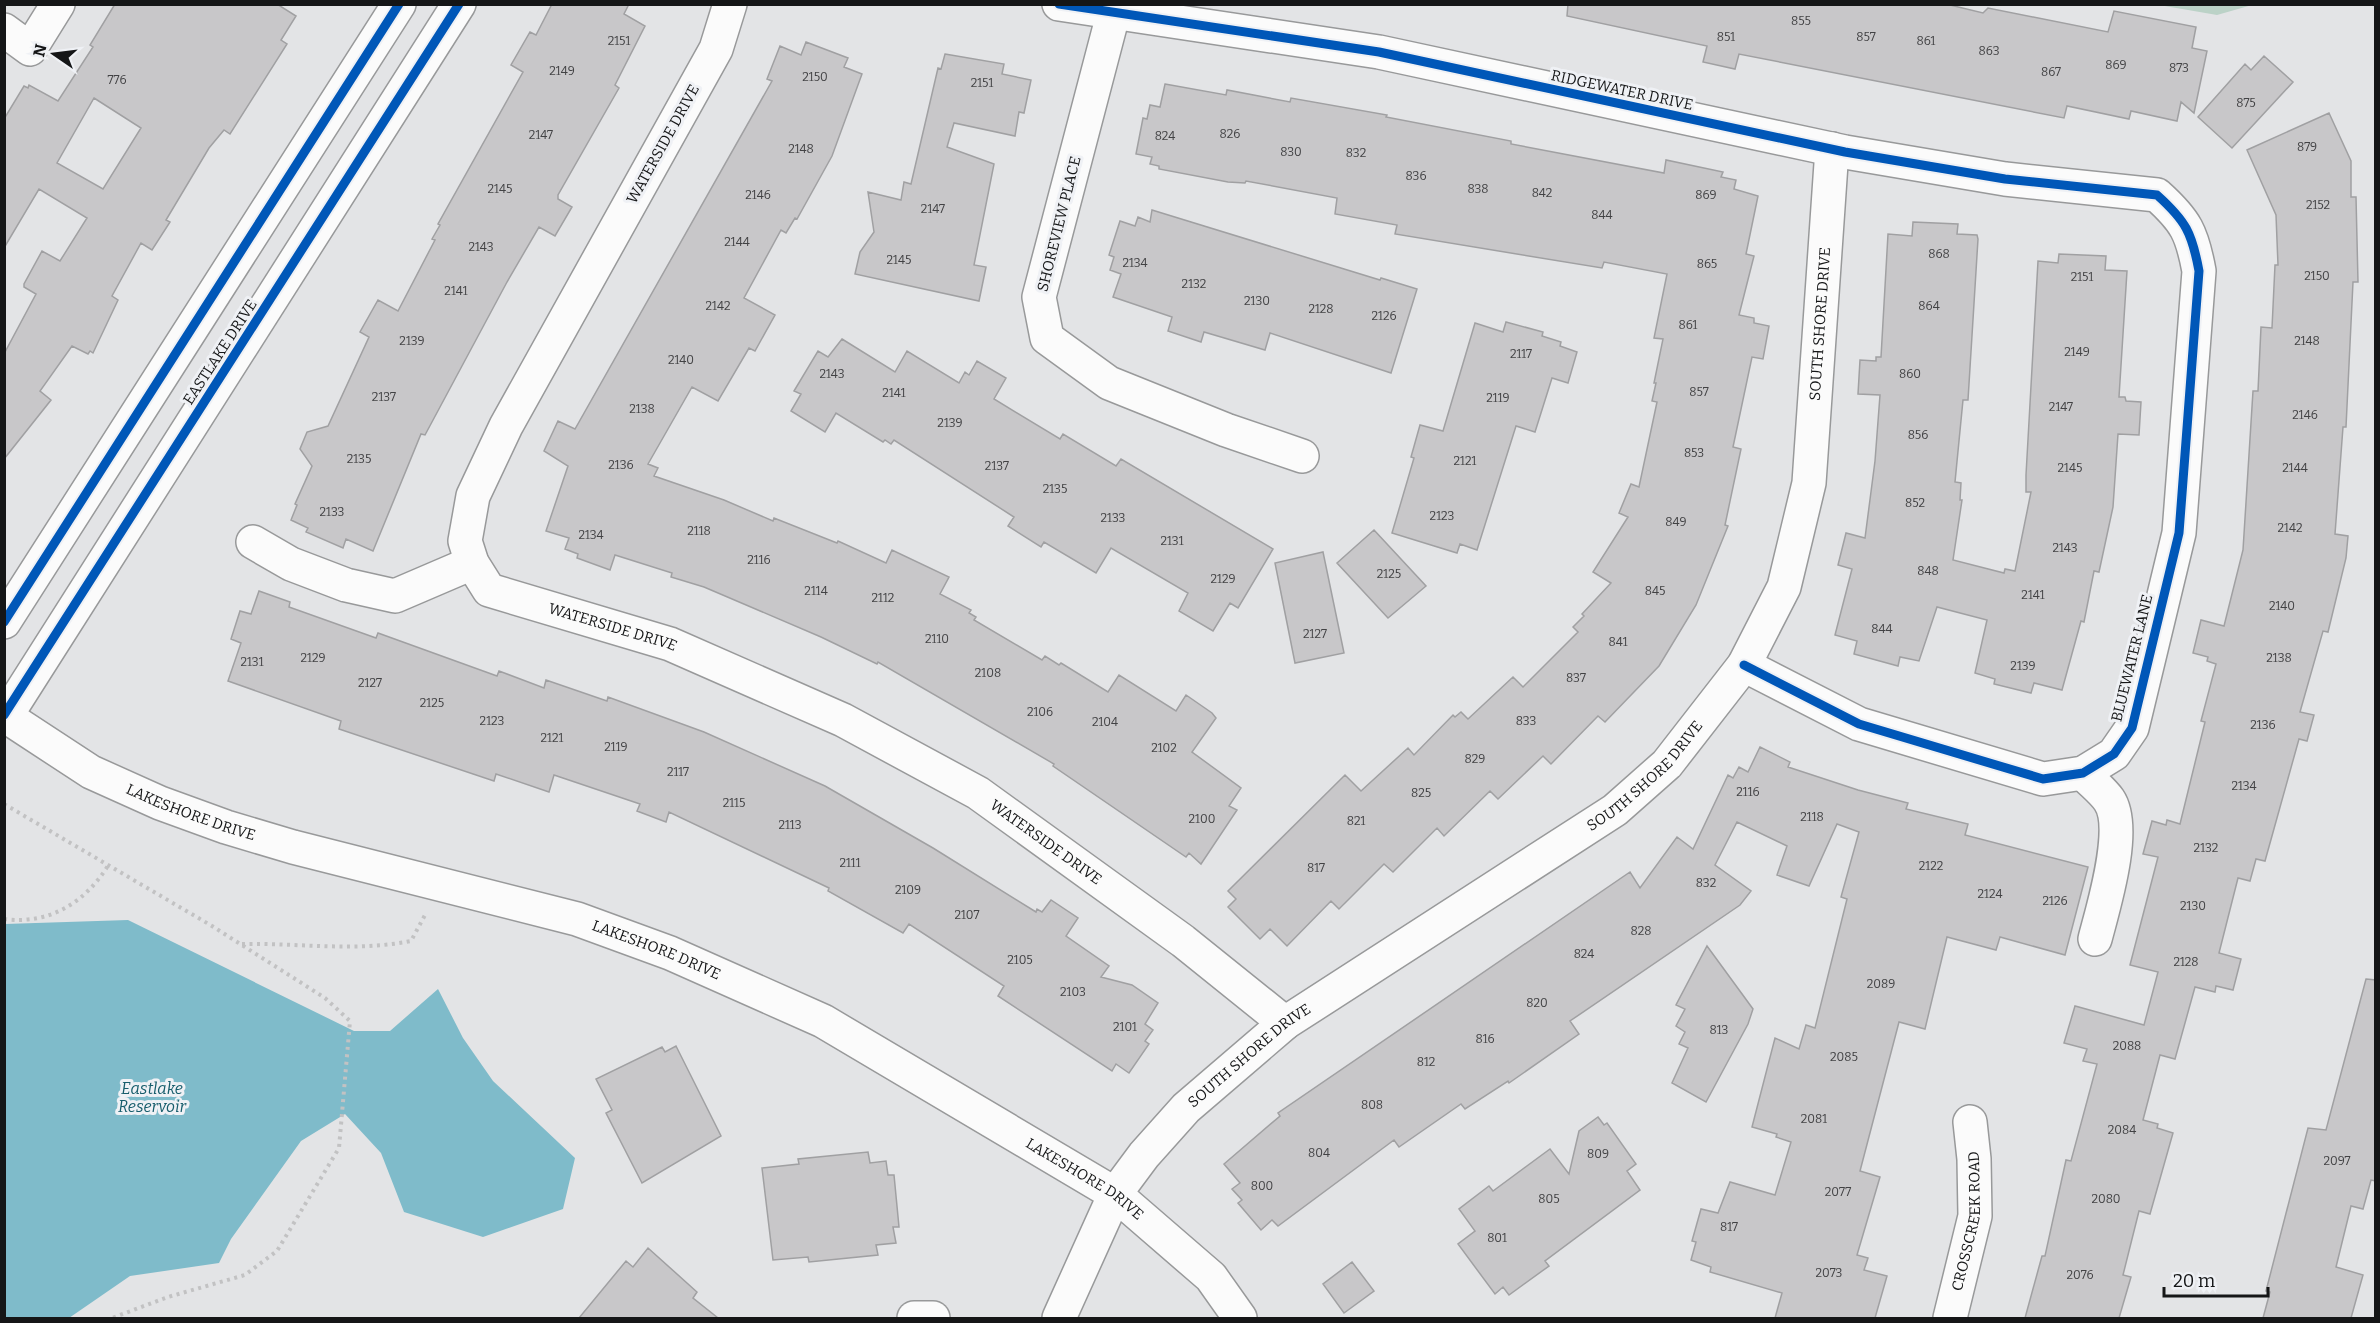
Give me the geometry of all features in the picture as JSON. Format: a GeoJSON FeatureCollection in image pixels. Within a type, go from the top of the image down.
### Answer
{"type":"FeatureCollection","features":[{"type":"Feature","properties":{"kind":"street"},"geometry":{"type":"LineString","coordinates":[[4,30],[30,49],[58,4]]}},
{"type":"Feature","properties":{"kind":"street"},"geometry":{"type":"LineString","coordinates":[[4,622],[399,4]]}},
{"type":"Feature","properties":{"kind":"street","name":"EASTLAKE DRIVE"},"geometry":{"type":"LineString","coordinates":[[5,715],[459,4]]}},
{"type":"Feature","properties":{"kind":"street","name":"WATERSIDE DRIVE"},"geometry":{"type":"LineString","coordinates":[[730,4],[716,49],[506,426],[473,496],[465,541],[472,563],[489,590],[670,644],[843,720],[971,788],[1183,941],[1285,1023]]}},
{"type":"Feature","properties":{"kind":"street","name":"RIDGEWATER DRIVE"},"geometry":{"type":"LineString","coordinates":[[1059,4],[1379,52],[1832,149],[2005,178],[2157,195],[2175,212]]}},
{"type":"Feature","properties":{"kind":"street","name":"SHOREVIEW PLACE"},"geometry":{"type":"LineString","coordinates":[[1114,11],[1039,297],[1047,338],[1109,383],[1226,430],[1302,456]]}},
{"type":"Feature","properties":{"kind":"street","name":"SOUTH SHORE DRIVE"},"geometry":{"type":"LineString","coordinates":[[1059,1318],[1115,1194],[1143,1155],[1186,1108],[1285,1023],[1615,810],[1667,765],[1744,665],[1784,587],[1809,483],[1832,149]]}},
{"type":"Feature","properties":{"kind":"street","name":"BLUEWATER LANE"},"geometry":{"type":"LineString","coordinates":[[1744,665],[1858,724],[2043,779],[2083,773],[2114,754],[2132,728],[2179,533],[2199,271],[2193,239],[2175,212]]}},
{"type":"Feature","properties":{"kind":"street"},"geometry":{"type":"LineString","coordinates":[[253,542],[291,564],[346,585],[395,596],[472,563]]}},
{"type":"Feature","properties":{"kind":"street","name":"LAKESHORE DRIVE"},"geometry":{"type":"LineString","coordinates":[[5,715],[92,772],[160,803],[226,827],[293,847],[577,919],[670,953],[823,1021],[1115,1194],[1210,1277],[1240,1318]]}},
{"type":"Feature","properties":{"kind":"street"},"geometry":{"type":"LineString","coordinates":[[2083,773],[2110,802],[2115,824],[2113,870],[2095,939]]}},
{"type":"Feature","properties":{"kind":"street","name":"CROSSCREEK ROAD"},"geometry":{"type":"LineString","coordinates":[[1950,1318],[1975,1216],[1974,1159],[1970,1122]]}},
{"type":"Feature","properties":{"kind":"street"},"geometry":{"type":"LineString","coordinates":[[914,1318],[933,1318]]}},
{"type":"Feature","properties":{"kind":"path"},"geometry":{"type":"LineString","coordinates":[[4,804],[109,864],[241,945],[325,998],[350,1021],[339,1148],[277,1251],[245,1275],[168,1297],[112,1318]]}},
{"type":"Feature","properties":{"kind":"path"},"geometry":{"type":"LineString","coordinates":[[4,919],[37,920],[60,913],[96,886],[109,864]]}},
{"type":"Feature","properties":{"kind":"path"},"geometry":{"type":"LineString","coordinates":[[241,945],[286,943],[338,947],[411,941],[420,921],[450,887]]}},
{"type":"Feature","properties":{"kind":"green space"},"geometry":{"type":"Polygon","coordinates":[[[2159,5],[2252,5],[2217,15],[2159,5]]]}},
{"type":"Feature","properties":{"kind":"water","name":"Eastlake Reservoir"},"geometry":{"type":"Polygon","coordinates":[[[128,920],[354,1031],[390,1031],[438,989],[463,1038],[493,1081],[575,1158],[563,1209],[483,1237],[404,1212],[381,1153],[345,1114],[301,1141],[231,1239],[219,1263],[130,1276],[69,1318],[5,1318],[5,924],[128,920]]]}},
{"type":"Feature","properties":{"kind":"building"},"geometry":{"type":"Polygon","coordinates":[[[115,4],[277,4],[296,16],[281,40],[287,44],[230,134],[224,130],[209,148],[166,220],[170,222],[152,250],[141,243],[112,296],[118,300],[93,353],[90,351],[88,354],[72,346],[40,391],[51,400],[4,459],[4,354],[36,294],[24,287],[24,284],[42,251],[60,261],[87,218],[39,189],[4,248],[4,119],[24,86],[28,88],[29,85],[58,101],[93,47],[90,45],[115,4]],[[94,98],[57,163],[103,189],[141,128],[94,98]]]}},
{"type":"Feature","properties":{"kind":"building"},"geometry":{"type":"Polygon","coordinates":[[[552,4],[629,4],[624,14],[645,26],[615,85],[619,88],[558,195],[558,199],[572,207],[555,236],[539,227],[507,282],[425,435],[421,434],[373,551],[346,539],[343,548],[306,532],[308,528],[291,520],[297,505],[295,504],[312,466],[300,449],[307,432],[328,426],[369,337],[360,332],[378,300],[398,311],[435,240],[432,239],[440,225],[438,224],[523,72],[511,65],[530,32],[536,35],[552,4]]]}},
{"type":"Feature","properties":{"kind":"building"},"geometry":{"type":"Polygon","coordinates":[[[1568,4],[1946,4],[1983,13],[1988,8],[2108,32],[2114,11],[2196,27],[2192,48],[2207,51],[2194,113],[2181,102],[2177,121],[2131,111],[2129,119],[2067,106],[2064,118],[1739,54],[1735,69],[1703,62],[1707,46],[1567,16],[1568,4]]]}},
{"type":"Feature","properties":{"kind":"building"},"geometry":{"type":"Polygon","coordinates":[[[806,42],[848,58],[844,67],[862,74],[832,156],[797,219],[795,218],[786,233],[781,230],[744,298],[775,315],[755,351],[749,348],[718,401],[692,387],[648,464],[658,468],[654,476],[724,500],[773,521],[774,518],[837,543],[838,541],[886,563],[892,550],[949,577],[940,594],[971,610],[969,613],[976,617],[974,620],[1042,660],[1045,656],[1059,665],[1061,663],[1108,692],[1119,675],[1176,711],[1186,695],[1212,713],[1216,718],[1192,752],[1241,788],[1229,806],[1237,810],[1201,864],[1189,853],[1186,857],[1053,766],[1054,764],[878,662],[877,664],[821,637],[704,587],[671,577],[672,573],[615,555],[610,570],[577,558],[578,554],[565,549],[569,538],[546,531],[568,466],[544,451],[558,421],[575,429],[772,81],[767,79],[780,46],[801,55],[806,42]]]}},
{"type":"Feature","properties":{"kind":"building"},"geometry":{"type":"Polygon","coordinates":[[[945,54],[1004,64],[1002,74],[1031,80],[1024,113],[1019,112],[1015,136],[954,123],[947,147],[994,164],[974,265],[986,267],[979,301],[855,274],[860,252],[874,232],[868,192],[901,200],[904,182],[911,184],[938,68],[941,69],[945,54]]]}},
{"type":"Feature","properties":{"kind":"building"},"geometry":{"type":"Polygon","coordinates":[[[2264,56],[2293,82],[2232,148],[2198,117],[2245,64],[2251,70],[2264,56]]]}},
{"type":"Feature","properties":{"kind":"building"},"geometry":{"type":"Polygon","coordinates":[[[1165,84],[1226,95],[1227,90],[1290,102],[1291,98],[1387,115],[1386,117],[1511,141],[1511,144],[1664,173],[1666,160],[1723,172],[1721,177],[1736,180],[1734,189],[1758,196],[1746,254],[1754,256],[1739,315],[1754,318],[1754,323],[1769,326],[1763,359],[1752,357],[1733,447],[1741,449],[1725,525],[1728,526],[1696,605],[1659,666],[1605,722],[1598,716],[1551,764],[1543,756],[1498,799],[1490,791],[1444,836],[1437,828],[1393,872],[1384,864],[1339,909],[1331,901],[1287,946],[1270,929],[1260,939],[1228,907],[1236,899],[1228,891],[1345,775],[1361,791],[1408,748],[1414,755],[1453,715],[1455,717],[1461,712],[1468,719],[1513,677],[1523,687],[1578,632],[1573,627],[1611,583],[1593,572],[1628,517],[1619,513],[1631,484],[1639,487],[1657,402],[1652,401],[1663,339],[1654,338],[1667,274],[1604,262],[1602,268],[1395,234],[1397,225],[1335,214],[1337,198],[1246,181],[1245,183],[1228,182],[1159,169],[1159,166],[1150,164],[1152,157],[1136,154],[1143,118],[1147,119],[1150,105],[1160,107],[1165,84]]]}},
{"type":"Feature","properties":{"kind":"building"},"geometry":{"type":"Polygon","coordinates":[[[2329,113],[2351,161],[2351,197],[2356,197],[2358,282],[2353,282],[2346,427],[2343,427],[2335,534],[2348,536],[2346,558],[2328,632],[2323,631],[2300,712],[2314,715],[2307,741],[2299,739],[2265,861],[2256,859],[2250,881],[2238,878],[2219,953],[2241,959],[2233,990],[2216,986],[2215,992],[2195,987],[2175,1059],[2160,1055],[2143,1120],[2158,1124],[2157,1128],[2173,1133],[2150,1214],[2139,1211],[2123,1275],[2131,1277],[2119,1318],[2025,1318],[2042,1256],[2045,1256],[2066,1160],[2071,1161],[2097,1064],[2083,1061],[2087,1049],[2064,1043],[2075,1006],[2144,1025],[2158,972],[2130,965],[2158,857],[2143,854],[2152,821],[2166,825],[2167,820],[2180,824],[2205,722],[2201,721],[2216,664],[2207,661],[2208,657],[2193,653],[2201,620],[2224,626],[2243,550],[2253,391],[2258,391],[2261,327],[2272,328],[2275,265],[2278,265],[2276,215],[2247,150],[2329,113]]]}},
{"type":"Feature","properties":{"kind":"building"},"geometry":{"type":"Polygon","coordinates":[[[1152,210],[1380,280],[1381,278],[1417,289],[1391,373],[1270,333],[1265,350],[1204,332],[1201,342],[1168,331],[1172,317],[1113,297],[1121,274],[1110,270],[1114,257],[1109,255],[1120,221],[1135,226],[1138,217],[1150,222],[1152,210]]]}},
{"type":"Feature","properties":{"kind":"building"},"geometry":{"type":"Polygon","coordinates":[[[1913,222],[1958,224],[1957,234],[1977,235],[1968,400],[1963,400],[1955,482],[1961,483],[1960,500],[1962,500],[1953,560],[2004,573],[2005,569],[2015,571],[2031,492],[2026,492],[2026,475],[2038,261],[2058,263],[2059,254],[2106,256],[2105,270],[2127,271],[2119,397],[2125,397],[2126,401],[2141,402],[2139,435],[2118,434],[2113,507],[2099,572],[2094,571],[2084,622],[2081,621],[2062,690],[2034,683],[2031,693],[1994,684],[1995,679],[1975,673],[1987,620],[1937,607],[1919,661],[1900,657],[1898,666],[1854,654],[1857,641],[1835,635],[1852,569],[1838,565],[1846,533],[1865,538],[1875,461],[1880,395],[1858,394],[1860,360],[1876,361],[1876,357],[1881,357],[1888,234],[1912,236],[1913,222]]]}},
{"type":"Feature","properties":{"kind":"building"},"geometry":{"type":"Polygon","coordinates":[[[1506,322],[1543,332],[1542,336],[1561,342],[1560,346],[1577,352],[1568,383],[1552,378],[1535,432],[1516,426],[1477,550],[1460,544],[1457,553],[1392,533],[1414,458],[1411,457],[1420,425],[1443,431],[1475,323],[1503,332],[1506,322]]]}},
{"type":"Feature","properties":{"kind":"building"},"geometry":{"type":"Polygon","coordinates":[[[842,339],[895,372],[907,351],[959,383],[965,372],[969,375],[977,361],[1006,378],[994,399],[1060,439],[1063,434],[1116,466],[1121,459],[1273,549],[1238,608],[1230,603],[1213,631],[1179,611],[1188,593],[1111,548],[1096,573],[1044,542],[1041,547],[1008,526],[1014,517],[894,440],[891,444],[885,440],[883,442],[836,413],[825,432],[791,411],[801,394],[794,391],[818,351],[828,357],[842,339]]]}},
{"type":"Feature","properties":{"kind":"building"},"geometry":{"type":"Polygon","coordinates":[[[1374,530],[1426,586],[1388,618],[1337,563],[1374,530]]]}},
{"type":"Feature","properties":{"kind":"building"},"geometry":{"type":"Polygon","coordinates":[[[1323,552],[1344,653],[1295,663],[1275,563],[1323,552]]]}},
{"type":"Feature","properties":{"kind":"building"},"geometry":{"type":"Polygon","coordinates":[[[259,591],[290,602],[289,607],[376,638],[378,633],[497,676],[499,671],[544,688],[546,680],[607,701],[608,697],[704,732],[825,786],[933,848],[1036,912],[1037,909],[1042,912],[1051,900],[1078,918],[1066,936],[1109,966],[1101,977],[1132,985],[1158,1003],[1145,1024],[1153,1030],[1145,1041],[1149,1044],[1129,1073],[1116,1064],[1112,1071],[998,996],[1004,986],[909,924],[903,933],[828,891],[829,888],[669,812],[666,822],[637,811],[640,804],[554,775],[549,792],[496,774],[494,781],[339,729],[341,721],[228,681],[241,643],[231,639],[240,611],[251,614],[259,591]]]}},
{"type":"Feature","properties":{"kind":"building"},"geometry":{"type":"Polygon","coordinates":[[[1760,747],[1790,762],[1788,767],[1858,790],[1908,803],[1906,809],[1968,824],[1965,835],[2088,867],[2065,955],[2000,937],[1996,950],[1947,937],[1925,1029],[1899,1022],[1860,1171],[1880,1177],[1857,1255],[1868,1258],[1864,1270],[1887,1276],[1875,1318],[1775,1318],[1782,1293],[1710,1272],[1711,1267],[1691,1260],[1696,1242],[1692,1241],[1701,1209],[1718,1213],[1730,1182],[1775,1195],[1791,1142],[1776,1137],[1777,1134],[1752,1127],[1775,1038],[1799,1049],[1806,1025],[1815,1028],[1847,899],[1841,897],[1859,832],[1837,824],[1809,886],[1777,875],[1787,846],[1737,822],[1715,865],[1751,891],[1740,905],[1570,1021],[1579,1034],[1509,1083],[1508,1081],[1465,1109],[1461,1104],[1399,1147],[1394,1140],[1278,1226],[1272,1220],[1261,1230],[1238,1203],[1242,1200],[1232,1189],[1240,1183],[1224,1164],[1280,1116],[1278,1113],[1630,872],[1640,888],[1677,837],[1693,849],[1728,775],[1733,778],[1739,767],[1748,772],[1760,747]]]}},
{"type":"Feature","properties":{"kind":"building"},"geometry":{"type":"Polygon","coordinates":[[[1707,946],[1753,1009],[1748,1024],[1706,1102],[1672,1083],[1688,1048],[1679,1044],[1685,1032],[1676,1026],[1685,1009],[1676,1005],[1707,946]]]}},
{"type":"Feature","properties":{"kind":"building"},"geometry":{"type":"Polygon","coordinates":[[[2366,979],[2376,980],[2376,1181],[2371,1180],[2363,1209],[2351,1206],[2336,1267],[2363,1275],[2351,1318],[2263,1318],[2270,1292],[2266,1291],[2308,1128],[2326,1130],[2366,979]]]}},
{"type":"Feature","properties":{"kind":"building"},"geometry":{"type":"Polygon","coordinates":[[[676,1046],[721,1136],[642,1183],[606,1113],[612,1110],[596,1079],[662,1047],[665,1052],[676,1046]]]}},
{"type":"Feature","properties":{"kind":"building"},"geometry":{"type":"Polygon","coordinates":[[[1598,1117],[1604,1125],[1607,1123],[1636,1164],[1627,1171],[1640,1190],[1545,1261],[1549,1266],[1509,1295],[1503,1287],[1495,1294],[1458,1244],[1475,1231],[1459,1209],[1489,1186],[1493,1191],[1550,1149],[1569,1174],[1579,1131],[1598,1117]]]}},
{"type":"Feature","properties":{"kind":"building"},"geometry":{"type":"Polygon","coordinates":[[[868,1152],[870,1163],[886,1161],[888,1175],[894,1175],[899,1227],[893,1227],[896,1243],[876,1245],[878,1255],[809,1262],[808,1257],[773,1260],[762,1168],[799,1164],[798,1159],[868,1152]]]}},
{"type":"Feature","properties":{"kind":"building"},"geometry":{"type":"Polygon","coordinates":[[[648,1248],[697,1292],[693,1298],[718,1318],[579,1318],[626,1261],[633,1267],[648,1248]]]}},
{"type":"Feature","properties":{"kind":"building"},"geometry":{"type":"Polygon","coordinates":[[[1352,1262],[1374,1291],[1344,1313],[1323,1284],[1352,1262]]]}},
{"type":"Feature","properties":{"kind":"cycle path"},"geometry":{"type":"LineString","coordinates":[[4,622],[399,4]]}},
{"type":"Feature","properties":{"kind":"cycle path"},"geometry":{"type":"LineString","coordinates":[[4,715],[459,4]]}},
{"type":"Feature","properties":{"kind":"cycle path"},"geometry":{"type":"LineString","coordinates":[[1059,4],[1379,52],[1845,152],[2005,179],[2157,195],[2167,204],[2186,228],[2194,247],[2199,271],[2179,533],[2132,728],[2114,754],[2083,773],[2043,779],[1859,724],[1744,665]]}}]}
